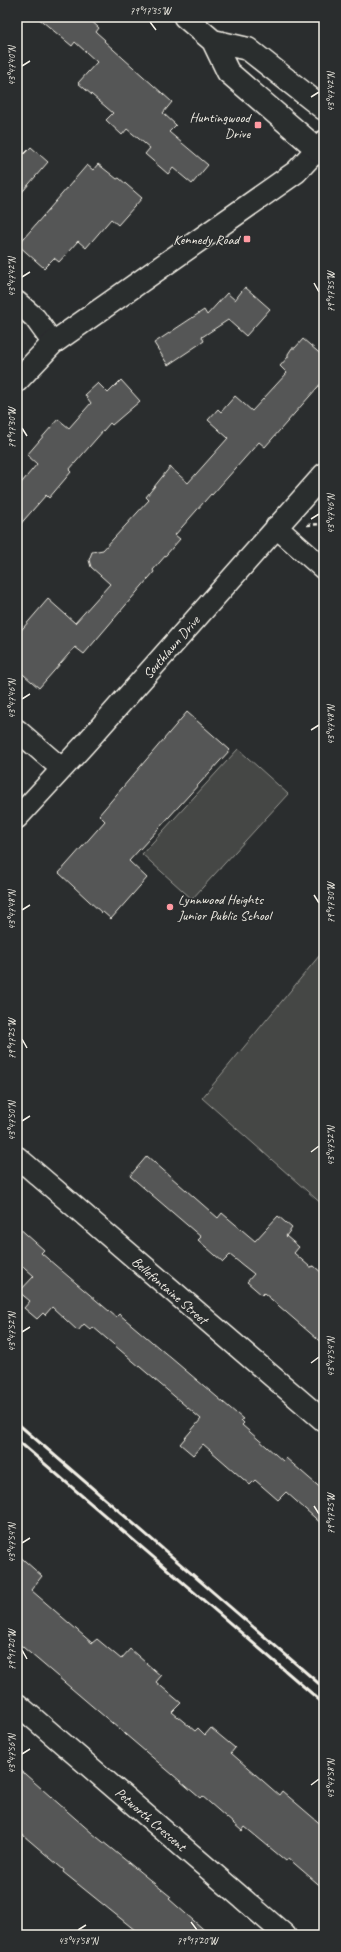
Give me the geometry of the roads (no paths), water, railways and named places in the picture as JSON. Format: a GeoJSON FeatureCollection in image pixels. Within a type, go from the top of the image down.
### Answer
{"type":"FeatureCollection","features":[{"type":"Feature","properties":{"kind":"street"},"geometry":{"type":"LineString","coordinates":[[17,381],[53,343],[296,172],[322,149],[228,72],[213,41],[185,17]]}},
{"type":"Feature","properties":{"kind":"street"},"geometry":{"type":"LineString","coordinates":[[213,41],[248,49],[324,109]]}},
{"type":"Feature","properties":{"kind":"street"},"geometry":{"type":"LineString","coordinates":[[17,302],[35,318],[53,343]]}},
{"type":"Feature","properties":{"kind":"street","name":"Southlawn Drive"},"geometry":{"type":"LineString","coordinates":[[17,818],[324,474]]}},
{"type":"Feature","properties":{"kind":"street"},"geometry":{"type":"LineString","coordinates":[[276,527],[324,569]]}},
{"type":"Feature","properties":{"kind":"street"},"geometry":{"type":"LineString","coordinates":[[17,730],[62,769]]}},
{"type":"Feature","properties":{"kind":"street","name":"Bellefontaine Street"},"geometry":{"type":"LineString","coordinates":[[17,1157],[324,1421]]}},
{"type":"Feature","properties":{"kind":"street","name":"Petworth Crescent"},"geometry":{"type":"LineString","coordinates":[[17,1704],[285,1935]]}},
{"type":"Feature","properties":{"kind":"railway"},"geometry":{"type":"LineString","coordinates":[[17,1423],[324,1688]]}},
{"type":"Feature","properties":{"kind":"railway"},"geometry":{"type":"LineString","coordinates":[[17,1440],[324,1704]]}},
{"type":"Feature","properties":{"kind":"place","name":"Huntingwood Drive"},"geometry":{"type":"Point","coordinates":[258,125]}},
{"type":"Feature","properties":{"kind":"place","name":"Kennedy Road"},"geometry":{"type":"Point","coordinates":[247,239]}},
{"type":"Feature","properties":{"kind":"place","name":"Lynnwood Heights Junior Public School"},"geometry":{"type":"Point","coordinates":[170,907]}}]}
